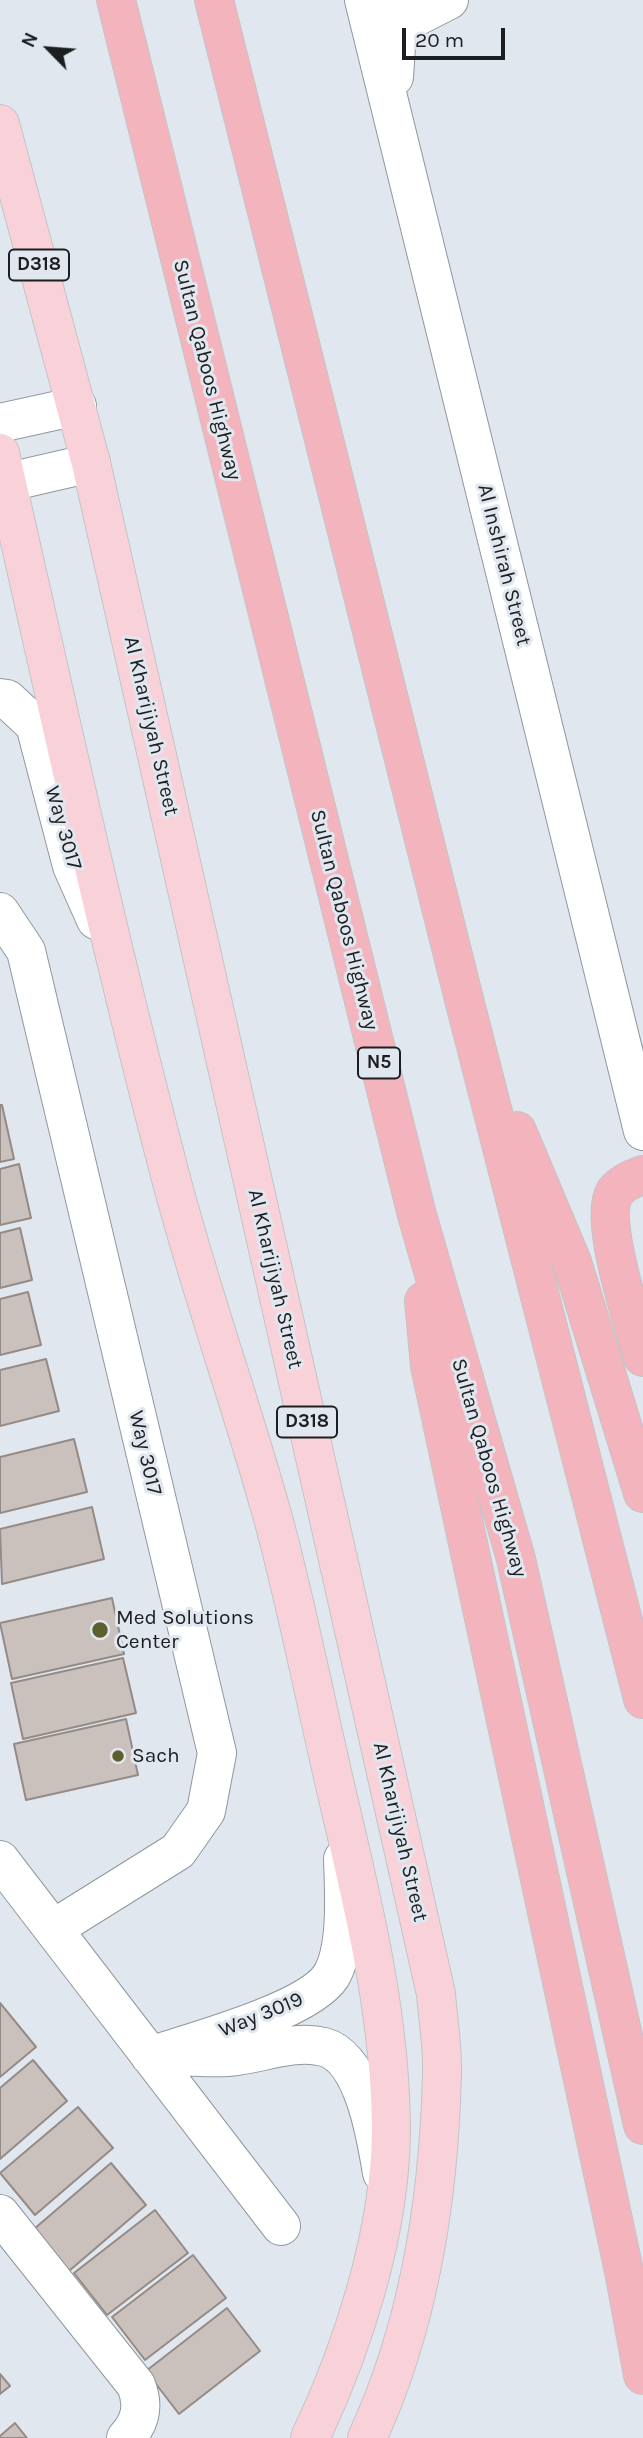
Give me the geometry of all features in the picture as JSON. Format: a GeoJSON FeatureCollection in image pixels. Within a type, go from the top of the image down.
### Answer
{"type":"FeatureCollection","features":[{"type":"Feature","properties":{"kind":"highway","name":"Sultan Qaboos Highway"},"geometry":{"type":"LineString","coordinates":[[116,0],[417,1215],[516,1559],[643,2125]]}},
{"type":"Feature","properties":{"kind":"highway"},"geometry":{"type":"LineString","coordinates":[[214,0],[466,1007],[643,1699]]}},
{"type":"Feature","properties":{"kind":"highway"},"geometry":{"type":"LineString","coordinates":[[466,1007],[572,1262],[643,1493]]}},
{"type":"Feature","properties":{"kind":"highway"},"geometry":{"type":"LineString","coordinates":[[643,1175],[632,1179],[615,1192],[612,1245],[643,1357]]}},
{"type":"Feature","properties":{"kind":"highway"},"geometry":{"type":"LineString","coordinates":[[417,1215],[430,1366],[621,2258],[643,2375]]}},
{"type":"Feature","properties":{"kind":"main road","name":"Al Kharijiyah Street"},"geometry":{"type":"LineString","coordinates":[[0,124],[92,463],[436,1994],[443,2071],[429,2233],[407,2334],[382,2406],[367,2438]]}},
{"type":"Feature","properties":{"kind":"main road","name":"D318"},"geometry":{"type":"LineString","coordinates":[[2,473],[118,969],[168,1169],[274,1521],[376,1966],[391,2134],[386,2193],[370,2275],[346,2357],[310,2438]]}},
{"type":"Feature","properties":{"kind":"street","name":"Al Inshirah Street"},"geometry":{"type":"LineString","coordinates":[[364,0],[643,1131]]}},
{"type":"Feature","properties":{"kind":"street"},"geometry":{"type":"LineString","coordinates":[[391,107],[399,13],[449,0]]}},
{"type":"Feature","properties":{"kind":"street"},"geometry":{"type":"LineString","coordinates":[[0,424],[77,406]]}},
{"type":"Feature","properties":{"kind":"street"},"geometry":{"type":"LineString","coordinates":[[2,473],[92,463]]}},
{"type":"Feature","properties":{"kind":"street","name":"Way 3017"},"geometry":{"type":"LineString","coordinates":[[0,698],[7,699],[35,725],[72,866],[118,969]]}},
{"type":"Feature","properties":{"kind":"street","name":"Way 3017"},"geometry":{"type":"LineString","coordinates":[[0,912],[26,951],[217,1753],[206,1811],[178,1851],[53,1929]]}},
{"type":"Feature","properties":{"kind":"street","name":"Way 3019"},"geometry":{"type":"LineString","coordinates":[[150,2056],[282,2011],[310,1996],[331,1976],[340,1947],[345,1909],[342,1815]]}},
{"type":"Feature","properties":{"kind":"street"},"geometry":{"type":"LineString","coordinates":[[0,1860],[281,2226]]}},
{"type":"Feature","properties":{"kind":"street","name":"Way 3019"},"geometry":{"type":"LineString","coordinates":[[150,2056],[229,2057],[303,2045],[326,2047],[344,2059],[355,2076],[374,2127],[386,2193]]}},
{"type":"Feature","properties":{"kind":"street"},"geometry":{"type":"LineString","coordinates":[[0,2214],[136,2385],[142,2406],[135,2428],[126,2438]]}},
{"type":"Feature","properties":{"kind":"building"},"geometry":{"type":"Polygon","coordinates":[[[0,1105],[14,1159],[0,1162],[0,1105]]]}},
{"type":"Feature","properties":{"kind":"building"},"geometry":{"type":"Polygon","coordinates":[[[19,1164],[31,1218],[0,1225],[0,1169],[19,1164]]]}},
{"type":"Feature","properties":{"kind":"building"},"geometry":{"type":"Polygon","coordinates":[[[20,1228],[32,1280],[0,1288],[0,1233],[20,1228]]]}},
{"type":"Feature","properties":{"kind":"building"},"geometry":{"type":"Polygon","coordinates":[[[28,1292],[41,1345],[0,1355],[0,1299],[28,1292]]]}},
{"type":"Feature","properties":{"kind":"building"},"geometry":{"type":"Polygon","coordinates":[[[46,1359],[59,1411],[0,1426],[0,1370],[46,1359]]]}},
{"type":"Feature","properties":{"kind":"building"},"geometry":{"type":"Polygon","coordinates":[[[74,1439],[87,1492],[0,1513],[0,1457],[74,1439]]]}},
{"type":"Feature","properties":{"kind":"building"},"geometry":{"type":"Polygon","coordinates":[[[92,1507],[104,1559],[2,1584],[0,1529],[92,1507]]]}},
{"type":"Feature","properties":{"kind":"building"},"geometry":{"type":"Polygon","coordinates":[[[112,1598],[124,1654],[12,1679],[0,1623],[112,1598]]]}},
{"type":"Feature","properties":{"kind":"building"},"geometry":{"type":"Polygon","coordinates":[[[123,1658],[136,1713],[23,1739],[11,1683],[123,1658]]]}},
{"type":"Feature","properties":{"kind":"building"},"geometry":{"type":"Polygon","coordinates":[[[126,1719],[138,1775],[26,1800],[14,1744],[126,1719]]]}},
{"type":"Feature","properties":{"kind":"building"},"geometry":{"type":"Polygon","coordinates":[[[0,2003],[36,2047],[0,2077],[0,2003]]]}},
{"type":"Feature","properties":{"kind":"building"},"geometry":{"type":"Polygon","coordinates":[[[33,2060],[67,2101],[0,2159],[0,2088],[33,2060]]]}},
{"type":"Feature","properties":{"kind":"building"},"geometry":{"type":"Polygon","coordinates":[[[78,2107],[113,2148],[35,2215],[0,2173],[78,2107]]]}},
{"type":"Feature","properties":{"kind":"building"},"geometry":{"type":"Polygon","coordinates":[[[111,2163],[146,2205],[69,2271],[34,2229],[111,2163]]]}},
{"type":"Feature","properties":{"kind":"building"},"geometry":{"type":"Polygon","coordinates":[[[155,2210],[188,2253],[107,2315],[74,2273],[155,2210]]]}},
{"type":"Feature","properties":{"kind":"building"},"geometry":{"type":"Polygon","coordinates":[[[193,2255],[226,2298],[145,2360],[112,2317],[193,2255]]]}},
{"type":"Feature","properties":{"kind":"building"},"geometry":{"type":"Polygon","coordinates":[[[227,2308],[260,2351],[179,2414],[146,2371],[227,2308]]]}},
{"type":"Feature","properties":{"kind":"building"},"geometry":{"type":"Polygon","coordinates":[[[0,2374],[10,2386],[0,2394],[0,2374]]]}},
{"type":"Feature","properties":{"kind":"building"},"geometry":{"type":"Polygon","coordinates":[[[15,2423],[27,2438],[0,2438],[0,2436],[15,2423]]]}},
{"type":"Feature","properties":{"kind":"place","name":"Med Solutions Center"},"geometry":{"type":"Point","coordinates":[100,1630]}},
{"type":"Feature","properties":{"kind":"place","name":"Sach"},"geometry":{"type":"Point","coordinates":[118,1756]}}]}
